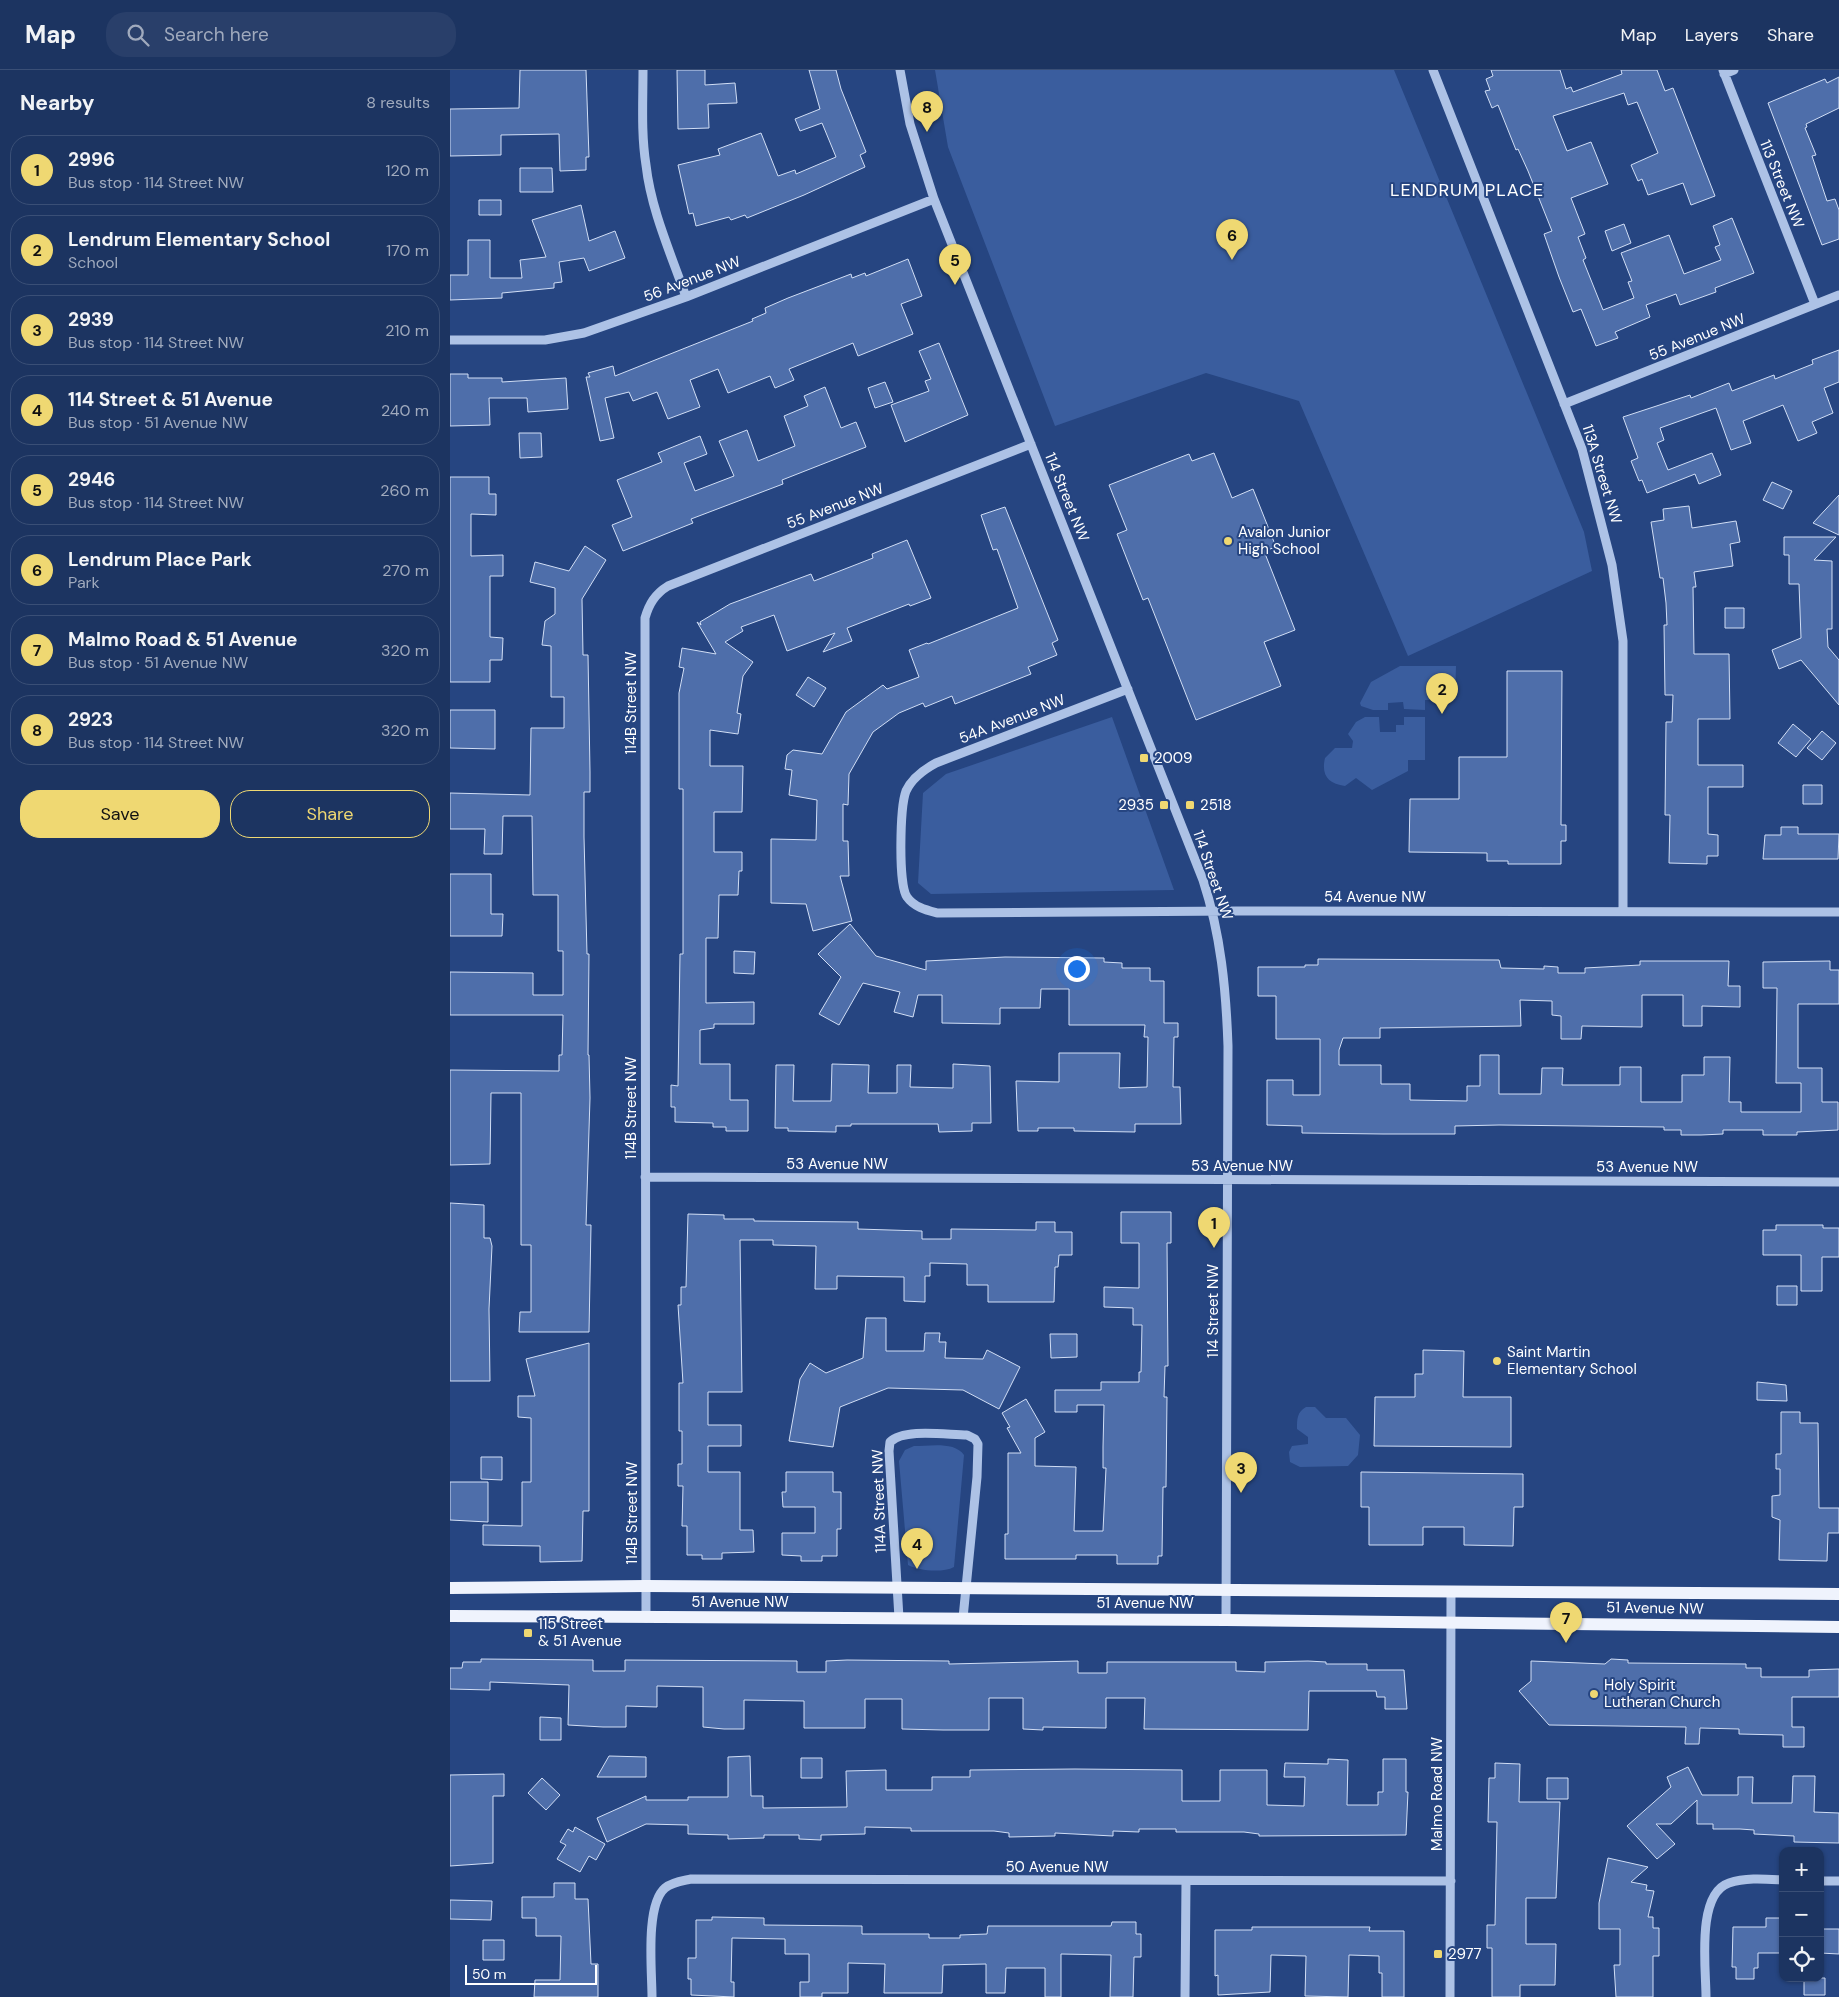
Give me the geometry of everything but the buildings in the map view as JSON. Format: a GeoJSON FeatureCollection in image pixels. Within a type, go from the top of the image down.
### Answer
{"type":"FeatureCollection","features":[{"type":"Feature","properties":{"kind":"main road","name":"51 Avenue NW"},"geometry":{"type":"LineString","coordinates":[[450,1588],[646,1586],[968,1590],[1839,1594]]}},
{"type":"Feature","properties":{"kind":"main road","name":"51 Avenue NW"},"geometry":{"type":"LineString","coordinates":[[450,1616],[1226,1620],[1839,1627]]}},
{"type":"Feature","properties":{"kind":"street"},"geometry":{"type":"LineString","coordinates":[[643,70],[642,134],[651,195],[686,297]]}},
{"type":"Feature","properties":{"kind":"street","name":"114 Street NW"},"geometry":{"type":"LineString","coordinates":[[900,70],[910,124],[934,199],[1203,880],[1219,936],[1227,1013],[1226,1620]]}},
{"type":"Feature","properties":{"kind":"street","name":"113A Street NW"},"geometry":{"type":"LineString","coordinates":[[1433,70],[1582,449],[1596,496],[1612,565],[1620,607],[1623,641],[1623,910]]}},
{"type":"Feature","properties":{"kind":"street","name":"113 Street NW"},"geometry":{"type":"LineString","coordinates":[[1734,70],[1723,72],[1815,304]]}},
{"type":"Feature","properties":{"kind":"street","name":"56 Avenue NW"},"geometry":{"type":"LineString","coordinates":[[450,340],[545,340],[568,337],[613,324],[934,199]]}},
{"type":"Feature","properties":{"kind":"street","name":"55 Avenue NW"},"geometry":{"type":"LineString","coordinates":[[1564,404],[1839,294]]}},
{"type":"Feature","properties":{"kind":"street","name":"55 Avenue NW"},"geometry":{"type":"LineString","coordinates":[[652,600],[668,586],[1031,444]]}},
{"type":"Feature","properties":{"kind":"street","name":"114B Street NW"},"geometry":{"type":"LineString","coordinates":[[646,1618],[645,618],[652,600]]}},
{"type":"Feature","properties":{"kind":"street","name":"54A Avenue NW"},"geometry":{"type":"LineString","coordinates":[[912,903],[907,897],[902,882],[902,810],[911,783],[926,768],[1128,689]]}},
{"type":"Feature","properties":{"kind":"street","name":"54 Avenue NW"},"geometry":{"type":"LineString","coordinates":[[912,903],[937,913],[1623,910],[1839,912]]}},
{"type":"Feature","properties":{"kind":"street","name":"53 Avenue NW"},"geometry":{"type":"LineString","coordinates":[[645,1177],[1839,1182]]}},
{"type":"Feature","properties":{"kind":"street","name":"114A Street NW"},"geometry":{"type":"LineString","coordinates":[[899,1618],[889,1451],[890,1442],[896,1437],[908,1434],[967,1435],[975,1439],[978,1444],[968,1590],[963,1618]]}},
{"type":"Feature","properties":{"kind":"street","name":"Malmo Road NW"},"geometry":{"type":"LineString","coordinates":[[1450,1592],[1450,1997]]}},
{"type":"Feature","properties":{"kind":"street","name":"50 Avenue NW"},"geometry":{"type":"LineString","coordinates":[[652,1997],[653,1920],[655,1906],[664,1889],[671,1884],[691,1880],[1451,1881]]}},
{"type":"Feature","properties":{"kind":"street"},"geometry":{"type":"LineString","coordinates":[[1706,1997],[1708,1910],[1718,1889],[1737,1881],[1779,1880]]}},
{"type":"Feature","properties":{"kind":"street"},"geometry":{"type":"LineString","coordinates":[[1824,1880],[1839,1881]]}},
{"type":"Feature","properties":{"kind":"street"},"geometry":{"type":"LineString","coordinates":[[1185,1997],[1186,1881]]}},
{"type":"Feature","properties":{"kind":"shaded area"},"geometry":{"type":"Polygon","coordinates":[[[935,70],[1394,70],[1584,532],[1592,571],[1408,656],[1299,401],[1206,373],[1055,426],[948,147],[935,70]]]}},
{"type":"Feature","properties":{"kind":"shaded area"},"geometry":{"type":"Polygon","coordinates":[[[1400,666],[1456,666],[1455,699],[1425,700],[1425,710],[1404,709],[1403,702],[1388,703],[1388,710],[1373,710],[1361,706],[1360,703],[1371,682],[1400,666]]]}},
{"type":"Feature","properties":{"kind":"shaded area"},"geometry":{"type":"Polygon","coordinates":[[[1112,717],[1174,890],[931,894],[918,883],[923,793],[946,774],[1112,717]]]}},
{"type":"Feature","properties":{"kind":"shaded area"},"geometry":{"type":"Polygon","coordinates":[[[1365,717],[1379,717],[1380,732],[1396,732],[1396,725],[1404,725],[1404,717],[1425,717],[1425,760],[1408,760],[1408,771],[1372,790],[1356,778],[1345,786],[1330,781],[1325,774],[1325,758],[1335,748],[1352,748],[1353,741],[1348,734],[1356,722],[1365,717]]]}},
{"type":"Feature","properties":{"kind":"shaded area"},"geometry":{"type":"Polygon","coordinates":[[[1306,1407],[1315,1407],[1326,1418],[1346,1418],[1360,1435],[1358,1455],[1348,1466],[1300,1467],[1290,1462],[1289,1452],[1292,1446],[1308,1444],[1308,1437],[1297,1429],[1298,1416],[1306,1407]]]}},
{"type":"Feature","properties":{"kind":"shaded area"},"geometry":{"type":"Polygon","coordinates":[[[914,1446],[948,1446],[960,1451],[964,1455],[954,1567],[949,1569],[918,1569],[908,1565],[899,1461],[905,1450],[914,1446]]]}},
{"type":"Feature","properties":{"kind":"place","name":"2923"},"geometry":{"type":"Point","coordinates":[927,132]}},
{"type":"Feature","properties":{"kind":"place","name":"Lendrum Place Park"},"geometry":{"type":"Point","coordinates":[1232,260]}},
{"type":"Feature","properties":{"kind":"place","name":"2946"},"geometry":{"type":"Point","coordinates":[955,285]}},
{"type":"Feature","properties":{"kind":"place","name":"Avalon Junior High School"},"geometry":{"type":"Point","coordinates":[1228,541]}},
{"type":"Feature","properties":{"kind":"place","name":"Lendrum Elementary School"},"geometry":{"type":"Point","coordinates":[1442,714]}},
{"type":"Feature","properties":{"kind":"place","name":"2009"},"geometry":{"type":"Point","coordinates":[1144,758]}},
{"type":"Feature","properties":{"kind":"place","name":"2935"},"geometry":{"type":"Point","coordinates":[1164,805]}},
{"type":"Feature","properties":{"kind":"place","name":"2518"},"geometry":{"type":"Point","coordinates":[1190,805]}},
{"type":"Feature","properties":{"kind":"place","name":"2996"},"geometry":{"type":"Point","coordinates":[1214,1248]}},
{"type":"Feature","properties":{"kind":"place","name":"Saint Martin Elementary School"},"geometry":{"type":"Point","coordinates":[1497,1361]}},
{"type":"Feature","properties":{"kind":"place","name":"2939"},"geometry":{"type":"Point","coordinates":[1241,1493]}},
{"type":"Feature","properties":{"kind":"place","name":"114 Street & 51 Avenue"},"geometry":{"type":"Point","coordinates":[917,1569]}},
{"type":"Feature","properties":{"kind":"place","name":"115 Street & 51 Avenue"},"geometry":{"type":"Point","coordinates":[528,1633]}},
{"type":"Feature","properties":{"kind":"place","name":"Malmo Road & 51 Avenue"},"geometry":{"type":"Point","coordinates":[1566,1643]}},
{"type":"Feature","properties":{"kind":"place","name":"Holy Spirit Lutheran Church"},"geometry":{"type":"Point","coordinates":[1594,1694]}},
{"type":"Feature","properties":{"kind":"place","name":"2977"},"geometry":{"type":"Point","coordinates":[1438,1954]}},
{"type":"Feature","properties":{"kind":"district","name":"LENDRUM PLACE"},"geometry":{"type":"Point","coordinates":[1467,190]}}]}
